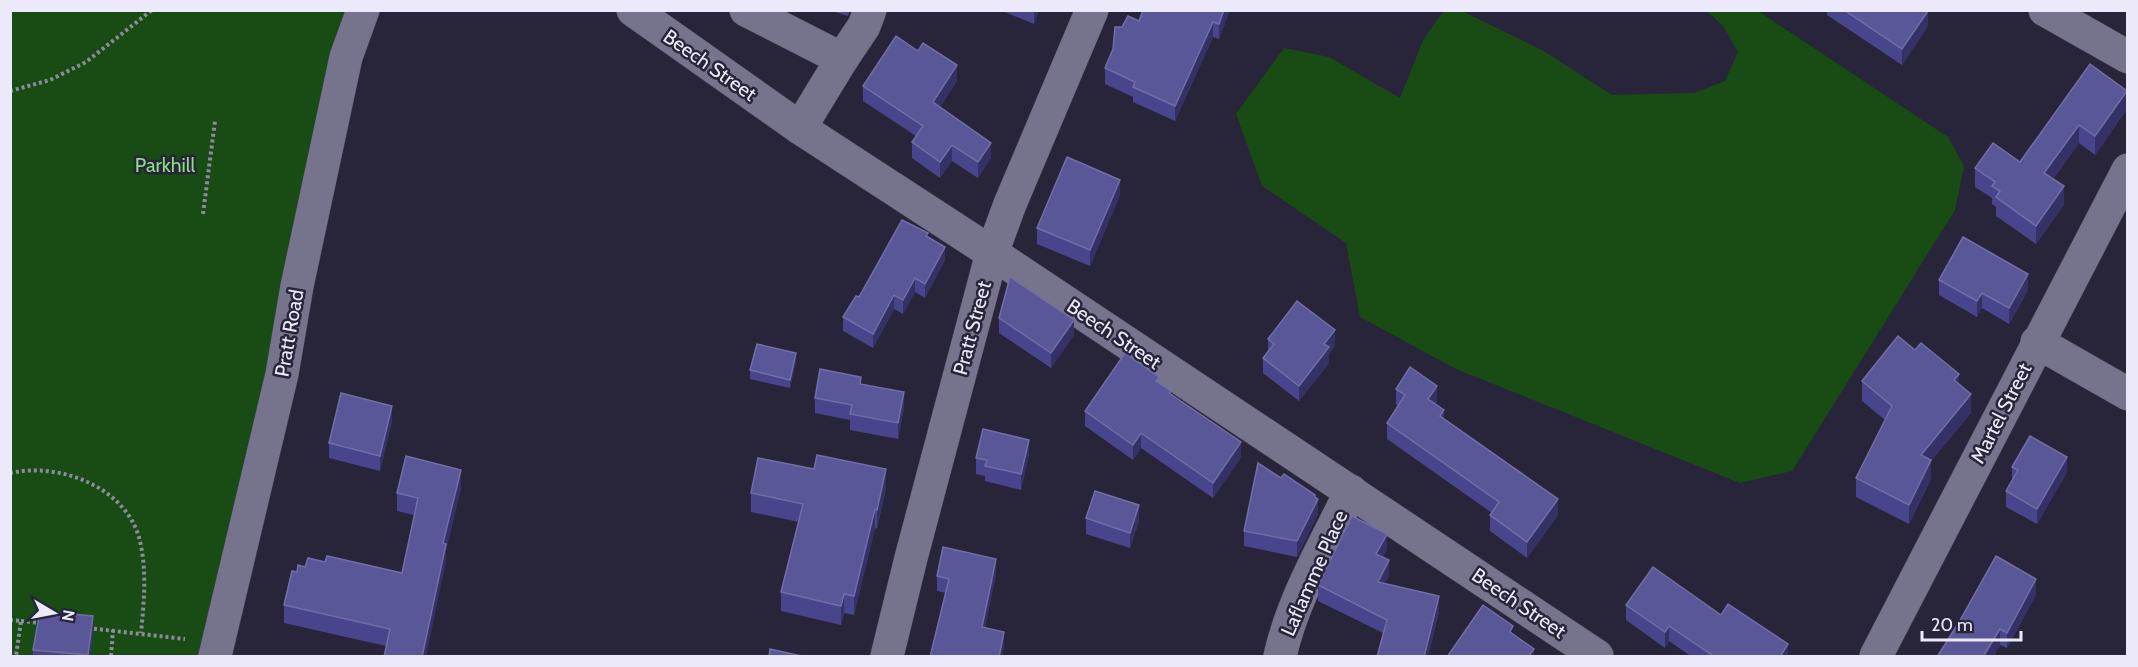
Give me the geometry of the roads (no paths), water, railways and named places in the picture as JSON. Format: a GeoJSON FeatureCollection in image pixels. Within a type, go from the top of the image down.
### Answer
{"type":"FeatureCollection","features":[{"type":"Feature","properties":{"kind":"street","name":"Pratt Road"},"geometry":{"type":"LineString","coordinates":[[217,650],[282,374],[297,286],[346,57],[363,10]]}},
{"type":"Feature","properties":{"kind":"street","name":"Beech Street"},"geometry":{"type":"LineString","coordinates":[[633,10],[667,20],[800,128],[1351,491],[1563,646],[1597,657]]}},
{"type":"Feature","properties":{"kind":"street"},"geometry":{"type":"LineString","coordinates":[[746,10],[842,59]]}},
{"type":"Feature","properties":{"kind":"street"},"geometry":{"type":"LineString","coordinates":[[800,128],[864,26],[870,10]]}},
{"type":"Feature","properties":{"kind":"street","name":"Pratt Street"},"geometry":{"type":"LineString","coordinates":[[887,657],[992,253],[1010,204],[1092,10]]}},
{"type":"Feature","properties":{"kind":"street"},"geometry":{"type":"LineString","coordinates":[[2045,10],[2091,22],[2127,57]]}},
{"type":"Feature","properties":{"kind":"street","name":"Martel Street"},"geometry":{"type":"LineString","coordinates":[[1876,657],[2127,170]]}},
{"type":"Feature","properties":{"kind":"street"},"geometry":{"type":"LineString","coordinates":[[2037,342],[2127,394]]}},
{"type":"Feature","properties":{"kind":"street","name":"Laflamme Place"},"geometry":{"type":"LineString","coordinates":[[1280,657],[1284,639],[1302,591],[1351,491]]}},
{"type":"Feature","properties":{"kind":"park label","name":"Parkhill"},"geometry":{"type":"Point","coordinates":[165,165]}}]}
